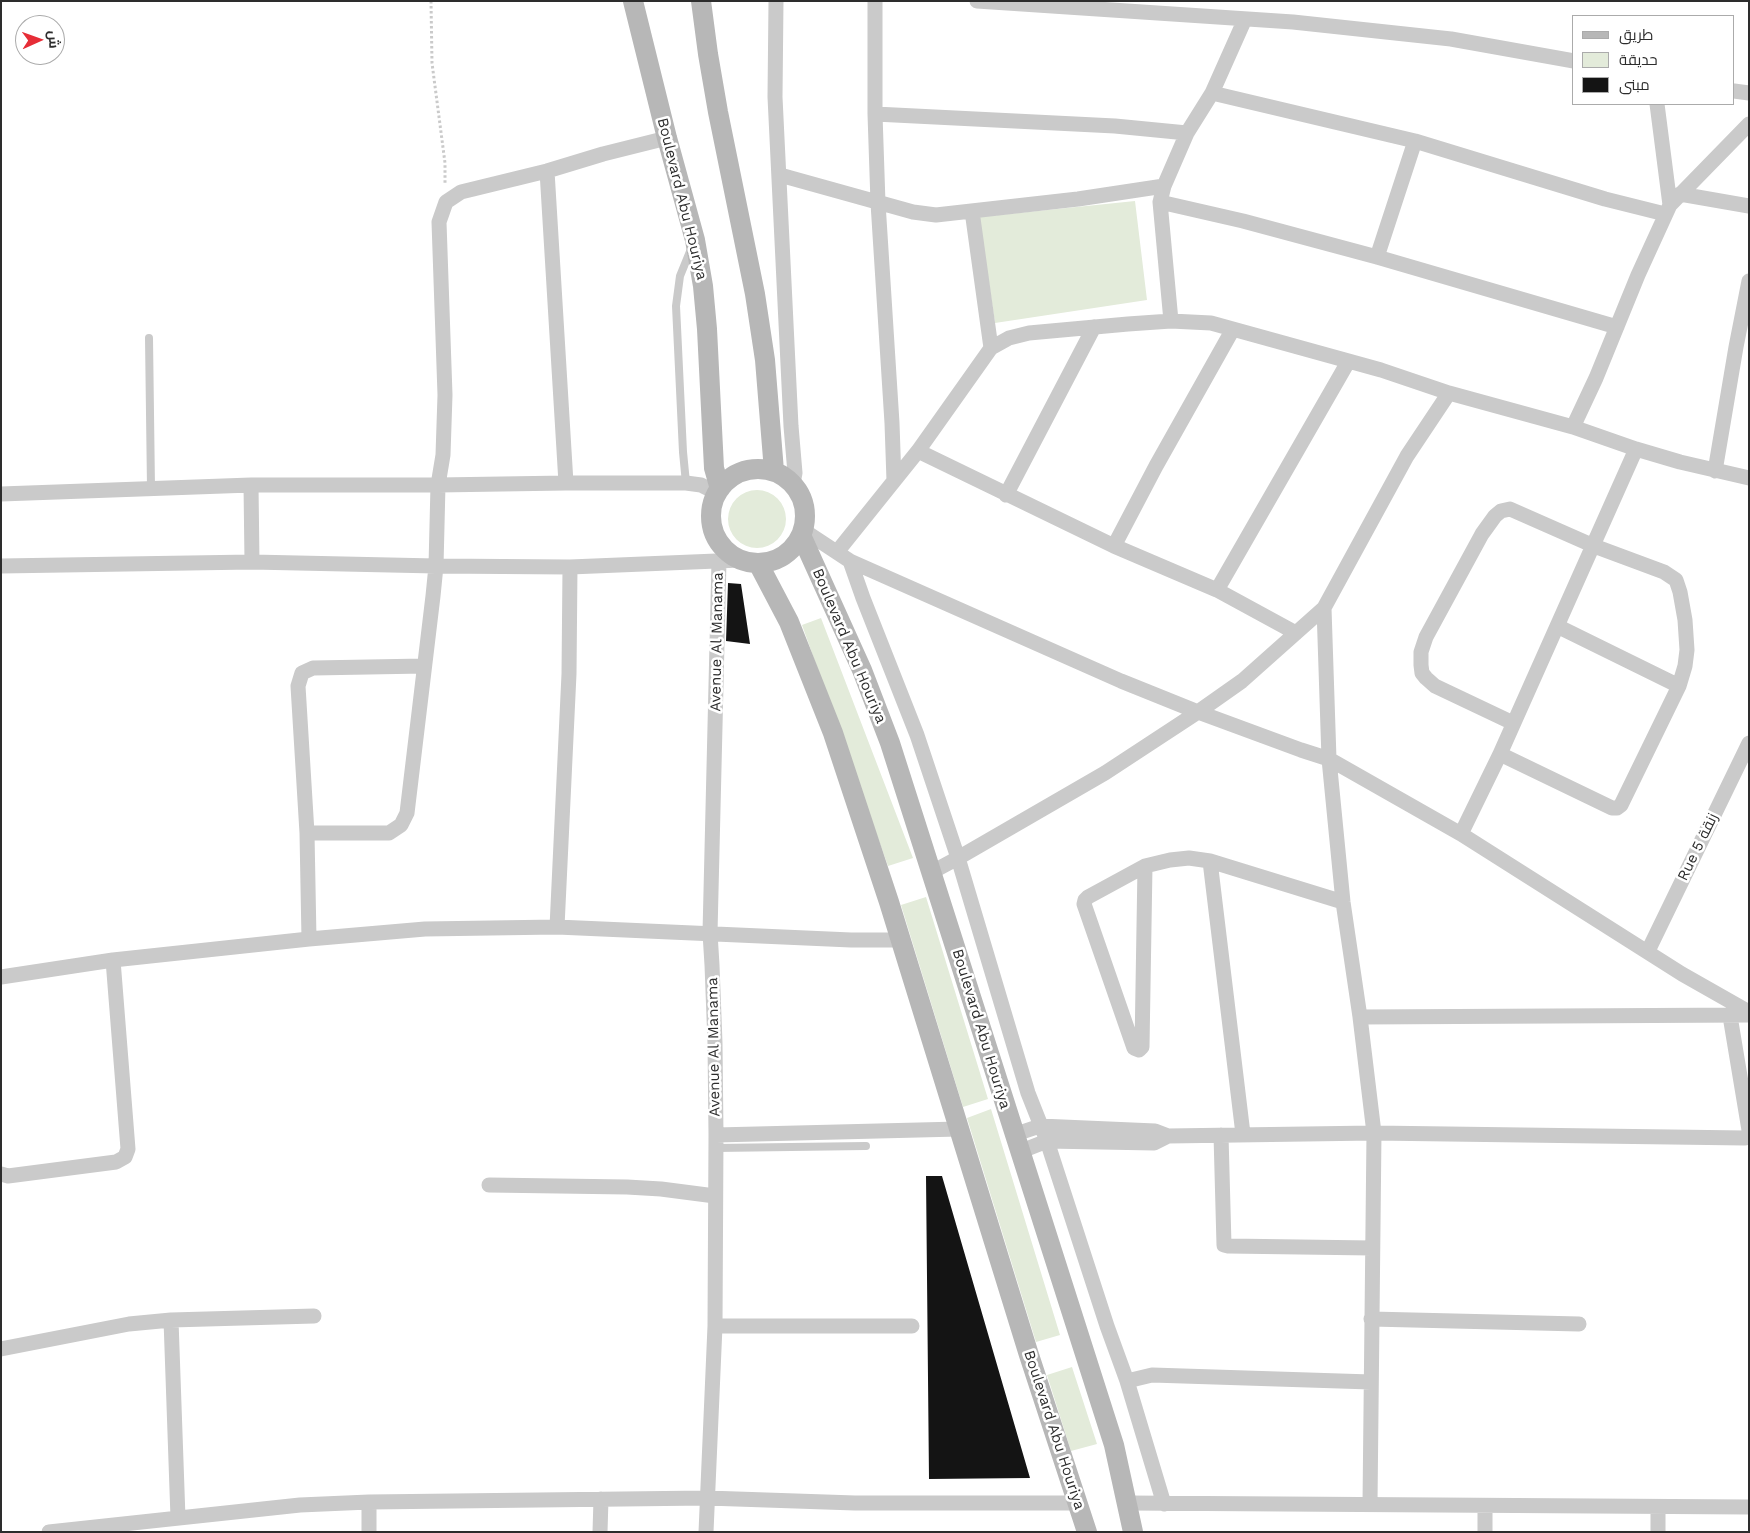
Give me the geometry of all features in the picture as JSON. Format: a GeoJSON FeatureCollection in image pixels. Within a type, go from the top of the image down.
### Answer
{"type":"FeatureCollection","features":[{"type":"Feature","properties":{"kind":"main road","name":"Boulevard Abu Houriya"},"geometry":{"type":"LineString","coordinates":[[634,1],[667,138],[695,240],[703,286],[714,468],[718,491]]}},
{"type":"Feature","properties":{"kind":"main road"},"geometry":{"type":"LineString","coordinates":[[701,1],[718,112],[755,294],[765,360],[774,471]]}},
{"type":"Feature","properties":{"kind":"main road"},"geometry":{"type":"LineString","coordinates":[[758,468],[774,471],[784,476],[793,484],[802,498],[805,508],[802,532],[796,545],[783,556],[769,562],[750,561],[727,551],[719,542],[714,532],[711,515],[718,491],[728,480],[742,472],[758,468]]}},
{"type":"Feature","properties":{"kind":"main road","name":"Boulevard Abu Houriya"},"geometry":{"type":"LineString","coordinates":[[802,532],[862,670],[890,743],[1016,1143],[1114,1445],[1132,1532]]}},
{"type":"Feature","properties":{"kind":"main road","name":"Boulevard Abu Houriya"},"geometry":{"type":"LineString","coordinates":[[750,561],[789,622],[827,716],[886,893],[1029,1355],[1087,1532]]}},
{"type":"Feature","properties":{"kind":"street"},"geometry":{"type":"LineString","coordinates":[[776,1],[775,97],[790,426],[795,474],[793,484]]}},
{"type":"Feature","properties":{"kind":"street"},"geometry":{"type":"LineString","coordinates":[[875,1],[875,114],[878,203],[894,481]]}},
{"type":"Feature","properties":{"kind":"street"},"geometry":{"type":"LineString","coordinates":[[978,1],[1076,4],[1293,22],[1451,39],[1572,61]]}},
{"type":"Feature","properties":{"kind":"street"},"geometry":{"type":"LineString","coordinates":[[1172,321],[1160,202],[1164,186],[1187,133],[1212,93],[1245,19]]}},
{"type":"Feature","properties":{"kind":"street"},"geometry":{"type":"LineString","coordinates":[[1735,91],[1749,93]]}},
{"type":"Feature","properties":{"kind":"street"},"geometry":{"type":"LineString","coordinates":[[1212,93],[1415,141],[1606,199],[1668,209]]}},
{"type":"Feature","properties":{"kind":"street"},"geometry":{"type":"LineString","coordinates":[[1657,105],[1668,209]]}},
{"type":"Feature","properties":{"kind":"street"},"geometry":{"type":"LineString","coordinates":[[875,114],[1114,126],[1187,133]]}},
{"type":"Feature","properties":{"kind":"street"},"geometry":{"type":"LineString","coordinates":[[1573,427],[1596,378],[1668,209],[1680,194],[1749,124]]}},
{"type":"Feature","properties":{"kind":"street"},"geometry":{"type":"LineString","coordinates":[[307,834],[389,833],[401,825],[407,813],[436,566],[438,485],[443,455],[445,395],[439,222],[446,202],[461,192],[667,138]]}},
{"type":"Feature","properties":{"kind":"street"},"geometry":{"type":"LineString","coordinates":[[1377,257],[1415,141]]}},
{"type":"Feature","properties":{"kind":"street"},"geometry":{"type":"LineString","coordinates":[[547,171],[566,483]]}},
{"type":"Feature","properties":{"kind":"street"},"geometry":{"type":"LineString","coordinates":[[780,176],[913,212],[936,215],[1078,199],[1164,186]]}},
{"type":"Feature","properties":{"kind":"street"},"geometry":{"type":"LineString","coordinates":[[1680,194],[1749,206]]}},
{"type":"Feature","properties":{"kind":"street"},"geometry":{"type":"LineString","coordinates":[[1160,202],[1243,221],[1377,257],[1617,327]]}},
{"type":"Feature","properties":{"kind":"street"},"geometry":{"type":"LineString","coordinates":[[972,211],[991,348]]}},
{"type":"Feature","properties":{"kind":"street"},"geometry":{"type":"LineString","coordinates":[[1715,470],[1742,348],[1749,281]]}},
{"type":"Feature","properties":{"kind":"street"},"geometry":{"type":"LineString","coordinates":[[837,552],[918,451],[991,348],[1009,338],[1029,333],[1094,327],[1172,321],[1212,323],[1381,370],[1449,393],[1573,427],[1636,449],[1749,478]]}},
{"type":"Feature","properties":{"kind":"street"},"geometry":{"type":"LineString","coordinates":[[1006,495],[1094,327]]}},
{"type":"Feature","properties":{"kind":"street"},"geometry":{"type":"LineString","coordinates":[[1114,546],[1156,466],[1233,329]]}},
{"type":"Feature","properties":{"kind":"street"},"geometry":{"type":"LineString","coordinates":[[1218,590],[1348,362]]}},
{"type":"Feature","properties":{"kind":"street"},"geometry":{"type":"LineString","coordinates":[[932,872],[1105,773],[1198,712],[1242,681],[1324,608],[1407,456],[1449,393]]}},
{"type":"Feature","properties":{"kind":"street"},"geometry":{"type":"LineString","coordinates":[[1461,834],[1500,754],[1636,449]]}},
{"type":"Feature","properties":{"kind":"street"},"geometry":{"type":"LineString","coordinates":[[918,451],[1114,546],[1218,590],[1296,633]]}},
{"type":"Feature","properties":{"kind":"street"},"geometry":{"type":"LineString","coordinates":[[1,494],[251,485],[566,483],[686,483],[701,485],[718,491]]}},
{"type":"Feature","properties":{"kind":"street"},"geometry":{"type":"LineString","coordinates":[[251,485],[252,562]]}},
{"type":"Feature","properties":{"kind":"street"},"geometry":{"type":"LineString","coordinates":[[1500,754],[1612,808],[1617,808],[1621,805],[1679,686],[1685,666],[1687,650],[1685,620],[1676,580],[1664,572],[1594,546],[1510,509],[1501,510],[1482,534],[1426,637],[1421,652],[1421,665],[1422,672],[1426,678],[1435,686],[1513,723]]}},
{"type":"Feature","properties":{"kind":"street"},"geometry":{"type":"LineString","coordinates":[[802,532],[850,560],[1121,681],[1198,712],[1329,759],[1461,834],[1682,974],[1749,1013]]}},
{"type":"Feature","properties":{"kind":"street"},"geometry":{"type":"LineString","coordinates":[[850,560],[917,735],[958,858],[1028,1092],[1047,1141],[1126,1381],[1164,1504]]}},
{"type":"Feature","properties":{"kind":"street","name":"Avenue Al Manama"},"geometry":{"type":"LineString","coordinates":[[706,1532],[714,1326],[715,1043],[710,933],[719,561]]}},
{"type":"Feature","properties":{"kind":"street"},"geometry":{"type":"LineString","coordinates":[[1,566],[252,562],[570,567],[750,561]]}},
{"type":"Feature","properties":{"kind":"street"},"geometry":{"type":"LineString","coordinates":[[557,928],[567,730],[570,567]]}},
{"type":"Feature","properties":{"kind":"street"},"geometry":{"type":"LineString","coordinates":[[1324,608],[1329,759],[1343,902],[1360,1017],[1374,1133],[1370,1503]]}},
{"type":"Feature","properties":{"kind":"street"},"geometry":{"type":"LineString","coordinates":[[1557,626],[1679,686]]}},
{"type":"Feature","properties":{"kind":"street"},"geometry":{"type":"LineString","coordinates":[[309,939],[307,834],[298,686],[302,673],[313,668],[424,666]]}},
{"type":"Feature","properties":{"kind":"street","name":"Rue 5 زنقة"},"geometry":{"type":"LineString","coordinates":[[1648,951],[1749,743]]}},
{"type":"Feature","properties":{"kind":"street"},"geometry":{"type":"LineString","coordinates":[[1145,866],[1142,1046],[1139,1050],[1134,1048],[1084,900],[1145,866],[1189,858],[1210,861],[1343,902]]}},
{"type":"Feature","properties":{"kind":"street"},"geometry":{"type":"LineString","coordinates":[[1210,861],[1243,1134]]}},
{"type":"Feature","properties":{"kind":"street"},"geometry":{"type":"LineString","coordinates":[[1,976],[113,960],[309,939],[425,929],[557,928],[851,940],[899,940]]}},
{"type":"Feature","properties":{"kind":"street"},"geometry":{"type":"LineString","coordinates":[[1,1174],[8,1176],[116,1162],[125,1157],[128,1149],[113,960]]}},
{"type":"Feature","properties":{"kind":"street"},"geometry":{"type":"LineString","coordinates":[[1360,1017],[1730,1016],[1749,1013]]}},
{"type":"Feature","properties":{"kind":"street"},"geometry":{"type":"LineString","coordinates":[[1730,1016],[1749,1130]]}},
{"type":"Feature","properties":{"kind":"street"},"geometry":{"type":"LineString","coordinates":[[1016,1143],[1040,1126],[1153,1130],[1168,1136],[1374,1133],[1744,1138],[1749,1135]]}},
{"type":"Feature","properties":{"kind":"street"},"geometry":{"type":"LineString","coordinates":[[716,1142],[959,1129]]}},
{"type":"Feature","properties":{"kind":"street"},"geometry":{"type":"LineString","coordinates":[[1221,1135],[1224,1245],[1372,1248]]}},
{"type":"Feature","properties":{"kind":"street"},"geometry":{"type":"LineString","coordinates":[[1016,1143],[1047,1141],[1154,1143],[1168,1136]]}},
{"type":"Feature","properties":{"kind":"street"},"geometry":{"type":"LineString","coordinates":[[489,1185],[626,1187],[661,1189],[715,1196]]}},
{"type":"Feature","properties":{"kind":"street"},"geometry":{"type":"LineString","coordinates":[[1,1350],[129,1324],[171,1320],[314,1316]]}},
{"type":"Feature","properties":{"kind":"street"},"geometry":{"type":"LineString","coordinates":[[1371,1319],[1579,1324]]}},
{"type":"Feature","properties":{"kind":"street"},"geometry":{"type":"LineString","coordinates":[[171,1320],[178,1518]]}},
{"type":"Feature","properties":{"kind":"street"},"geometry":{"type":"LineString","coordinates":[[714,1326],[912,1326]]}},
{"type":"Feature","properties":{"kind":"street"},"geometry":{"type":"LineString","coordinates":[[1126,1381],[1152,1375],[1371,1382]]}},
{"type":"Feature","properties":{"kind":"street"},"geometry":{"type":"LineString","coordinates":[[49,1532],[105,1529],[178,1518],[300,1505],[369,1502],[707,1498],[856,1503],[1078,1503]]}},
{"type":"Feature","properties":{"kind":"street"},"geometry":{"type":"LineString","coordinates":[[600,1532],[601,1499]]}},
{"type":"Feature","properties":{"kind":"street"},"geometry":{"type":"LineString","coordinates":[[369,1502],[369,1532]]}},
{"type":"Feature","properties":{"kind":"street"},"geometry":{"type":"LineString","coordinates":[[1127,1503],[1370,1503],[1485,1506],[1749,1507]]}},
{"type":"Feature","properties":{"kind":"street"},"geometry":{"type":"LineString","coordinates":[[1485,1506],[1485,1532]]}},
{"type":"Feature","properties":{"kind":"street"},"geometry":{"type":"LineString","coordinates":[[1658,1507],[1658,1532]]}},
{"type":"Feature","properties":{"kind":"lane"},"geometry":{"type":"LineString","coordinates":[[686,483],[676,306],[680,276],[695,240]]}},
{"type":"Feature","properties":{"kind":"lane"},"geometry":{"type":"LineString","coordinates":[[149,338],[151,488]]}},
{"type":"Feature","properties":{"kind":"lane"},"geometry":{"type":"LineString","coordinates":[[716,1142],[866,1146]]}},
{"type":"Feature","properties":{"kind":"path"},"geometry":{"type":"LineString","coordinates":[[431,1],[432,63],[445,163],[446,202]]}},
{"type":"Feature","properties":{"kind":"green space"},"geometry":{"type":"Polygon","coordinates":[[[1135,201],[1147,300],[995,323],[979,217],[1135,201]]]}},
{"type":"Feature","properties":{"kind":"green space"},"geometry":{"type":"Polygon","coordinates":[[[757,490],[773,495],[781,503],[786,519],[781,535],[773,543],[757,548],[741,543],[733,535],[728,519],[733,503],[741,495],[757,490]]]}},
{"type":"Feature","properties":{"kind":"green space"},"geometry":{"type":"Polygon","coordinates":[[[821,618],[913,858],[888,866],[802,625],[821,618]]]}},
{"type":"Feature","properties":{"kind":"green space"},"geometry":{"type":"Polygon","coordinates":[[[926,897],[988,1099],[963,1107],[901,905],[926,897]]]}},
{"type":"Feature","properties":{"kind":"green space"},"geometry":{"type":"Polygon","coordinates":[[[991,1109],[1060,1335],[1036,1342],[967,1118],[991,1109]]]}},
{"type":"Feature","properties":{"kind":"green space"},"geometry":{"type":"Polygon","coordinates":[[[1072,1367],[1097,1444],[1071,1451],[1047,1375],[1072,1367]]]}},
{"type":"Feature","properties":{"kind":"building"},"geometry":{"type":"Polygon","coordinates":[[[728,583],[741,584],[750,644],[726,641],[728,583]]]}},
{"type":"Feature","properties":{"kind":"building"},"geometry":{"type":"Polygon","coordinates":[[[926,1176],[942,1176],[1030,1478],[929,1479],[926,1176]]]}}]}
